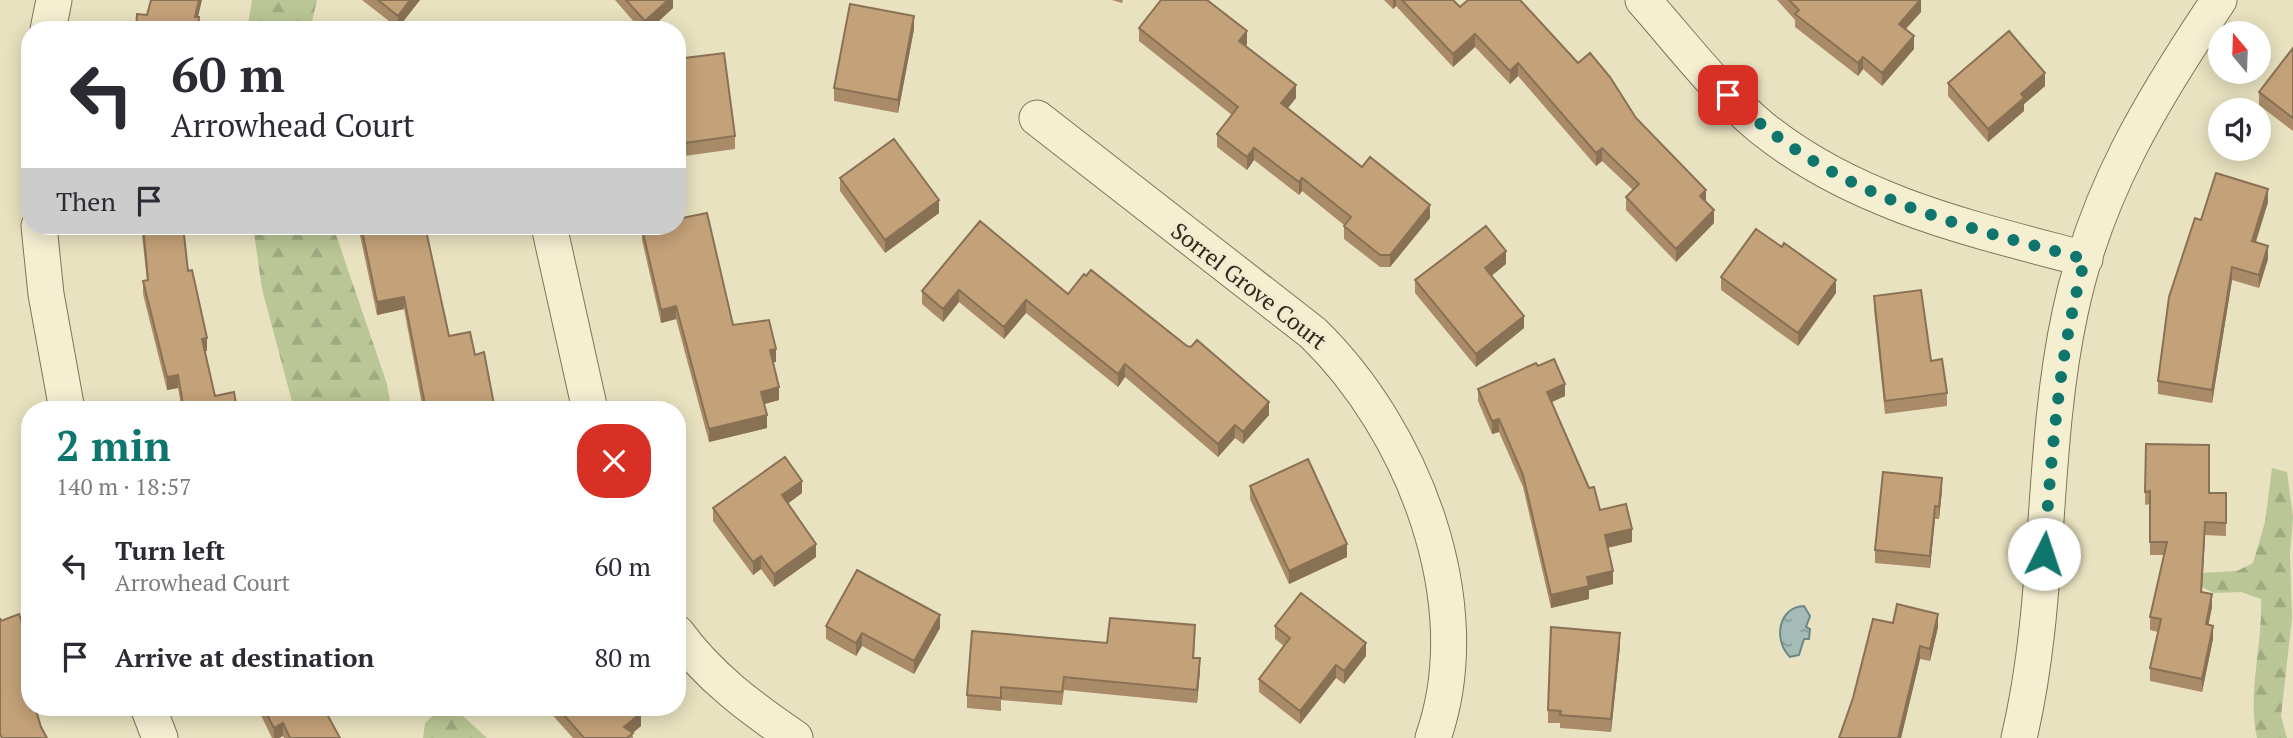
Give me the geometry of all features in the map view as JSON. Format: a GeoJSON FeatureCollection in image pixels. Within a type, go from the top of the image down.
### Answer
{"type":"FeatureCollection","features":[{"type":"Feature","properties":{"kind":"street"},"geometry":{"type":"LineString","coordinates":[[50,21],[54,0]]}},
{"type":"Feature","properties":{"kind":"street"},"geometry":{"type":"LineString","coordinates":[[1643,0],[1763,128],[1847,182],[1895,204],[1959,226],[2085,259]]}},
{"type":"Feature","properties":{"kind":"street"},"geometry":{"type":"LineString","coordinates":[[2019,738],[2027,706],[2042,578],[2058,382],[2070,312],[2107,193],[2134,135],[2159,89],[2219,0]]}},
{"type":"Feature","properties":{"kind":"street","name":"Sorrel Grove Court"},"geometry":{"type":"LineString","coordinates":[[1037,118],[1312,333],[1336,356],[1380,415],[1407,463],[1426,511],[1443,585],[1447,649],[1444,694],[1433,738]]}},
{"type":"Feature","properties":{"kind":"street"},"geometry":{"type":"LineString","coordinates":[[40,235],[46,294],[65,401]]}},
{"type":"Feature","properties":{"kind":"street"},"geometry":{"type":"LineString","coordinates":[[552,235],[588,401]]}},
{"type":"Feature","properties":{"kind":"street"},"geometry":{"type":"LineString","coordinates":[[686,643],[717,679],[750,707],[795,738]]}},
{"type":"Feature","properties":{"kind":"street"},"geometry":{"type":"LineString","coordinates":[[151,716],[160,738]]}},
{"type":"Feature","properties":{"kind":"green space"},"geometry":{"type":"Polygon","coordinates":[[[252,0],[317,0],[312,21],[248,21],[252,0]]]}},
{"type":"Feature","properties":{"kind":"green space"},"geometry":{"type":"Polygon","coordinates":[[[254,235],[336,235],[387,384],[390,401],[292,401],[262,289],[254,235]]]}},
{"type":"Feature","properties":{"kind":"green space"},"geometry":{"type":"Polygon","coordinates":[[[2272,468],[2287,472],[2293,517],[2290,554],[2292,618],[2281,716],[2287,738],[2257,738],[2254,686],[2261,599],[2241,592],[2214,593],[2192,582],[2199,573],[2237,571],[2253,563],[2265,522],[2272,468]]]}},
{"type":"Feature","properties":{"kind":"green space"},"geometry":{"type":"Polygon","coordinates":[[[432,716],[463,716],[487,738],[423,738],[425,723],[432,716]]]}},
{"type":"Feature","properties":{"kind":"water"},"geometry":{"type":"Polygon","coordinates":[[[1804,606],[1810,616],[1806,627],[1810,629],[1809,639],[1804,639],[1799,655],[1790,657],[1781,642],[1781,625],[1788,612],[1804,606]]]}},
{"type":"Feature","properties":{"kind":"building"},"geometry":{"type":"Polygon","coordinates":[[[151,0],[199,0],[195,17],[199,17],[199,21],[137,21],[137,14],[147,15],[151,0]]]}},
{"type":"Feature","properties":{"kind":"building"},"geometry":{"type":"Polygon","coordinates":[[[378,0],[410,0],[398,16],[378,0]]]}},
{"type":"Feature","properties":{"kind":"building"},"geometry":{"type":"Polygon","coordinates":[[[626,0],[668,0],[645,21],[626,0]]]}},
{"type":"Feature","properties":{"kind":"building"},"geometry":{"type":"Polygon","coordinates":[[[1161,0],[1207,0],[1247,31],[1239,41],[1296,85],[1281,103],[1362,167],[1370,157],[1430,205],[1390,255],[1380,255],[1344,226],[1351,217],[1302,178],[1299,182],[1254,148],[1247,157],[1217,134],[1238,107],[1139,28],[1161,0]]]}},
{"type":"Feature","properties":{"kind":"building"},"geometry":{"type":"Polygon","coordinates":[[[1402,0],[1453,0],[1460,7],[1468,0],[1520,0],[1578,63],[1590,53],[1610,77],[1636,118],[1706,190],[1700,196],[1714,210],[1676,249],[1626,197],[1639,184],[1602,148],[1596,153],[1518,63],[1510,71],[1475,34],[1453,54],[1402,0]]]}},
{"type":"Feature","properties":{"kind":"building"},"geometry":{"type":"Polygon","coordinates":[[[1789,0],[1920,0],[1899,24],[1914,36],[1882,73],[1863,57],[1858,63],[1795,14],[1799,10],[1789,0]]]}},
{"type":"Feature","properties":{"kind":"building"},"geometry":{"type":"Polygon","coordinates":[[[850,4],[914,16],[898,100],[834,88],[850,4]]]}},
{"type":"Feature","properties":{"kind":"building"},"geometry":{"type":"Polygon","coordinates":[[[2009,31],[2045,73],[2021,94],[2024,98],[1988,129],[1948,83],[2009,31]]]}},
{"type":"Feature","properties":{"kind":"building"},"geometry":{"type":"Polygon","coordinates":[[[2293,48],[2293,118],[2271,101],[2271,98],[2259,92],[2265,84],[2272,84],[2272,75],[2293,48]]]}},
{"type":"Feature","properties":{"kind":"building"},"geometry":{"type":"Polygon","coordinates":[[[724,53],[735,136],[686,143],[686,58],[724,53]]]}},
{"type":"Feature","properties":{"kind":"building"},"geometry":{"type":"Polygon","coordinates":[[[894,139],[939,200],[885,240],[840,178],[894,139]]]}},
{"type":"Feature","properties":{"kind":"building"},"geometry":{"type":"Polygon","coordinates":[[[2216,173],[2268,189],[2252,241],[2268,246],[2259,275],[2232,267],[2212,390],[2158,381],[2169,297],[2195,218],[2201,220],[2216,173]]]}},
{"type":"Feature","properties":{"kind":"building"},"geometry":{"type":"Polygon","coordinates":[[[707,213],[733,325],[769,320],[776,349],[770,350],[779,387],[761,392],[767,415],[709,429],[676,306],[661,310],[644,235],[686,235],[686,217],[707,213]]]}},
{"type":"Feature","properties":{"kind":"building"},"geometry":{"type":"Polygon","coordinates":[[[980,221],[1068,294],[1084,274],[1086,276],[1091,270],[1187,346],[1191,347],[1197,340],[1269,402],[1243,432],[1235,425],[1218,444],[1125,364],[1118,374],[1026,300],[1004,327],[959,290],[943,309],[922,291],[980,221]]]}},
{"type":"Feature","properties":{"kind":"building"},"geometry":{"type":"Polygon","coordinates":[[[1486,226],[1506,251],[1485,268],[1524,316],[1476,354],[1415,280],[1486,226]]]}},
{"type":"Feature","properties":{"kind":"building"},"geometry":{"type":"Polygon","coordinates":[[[1756,229],[1782,247],[1784,243],[1836,280],[1798,333],[1721,277],[1756,229]]]}},
{"type":"Feature","properties":{"kind":"building"},"geometry":{"type":"Polygon","coordinates":[[[144,235],[184,235],[188,271],[192,270],[207,338],[202,339],[215,396],[234,392],[236,401],[182,401],[178,375],[167,377],[143,281],[148,280],[144,235]]]}},
{"type":"Feature","properties":{"kind":"building"},"geometry":{"type":"Polygon","coordinates":[[[363,235],[427,235],[449,336],[470,332],[475,355],[484,352],[493,401],[424,401],[404,297],[377,302],[363,235]]]}},
{"type":"Feature","properties":{"kind":"building"},"geometry":{"type":"Polygon","coordinates":[[[1921,290],[1931,361],[1942,359],[1947,393],[1885,401],[1874,296],[1921,290]]]}},
{"type":"Feature","properties":{"kind":"building"},"geometry":{"type":"Polygon","coordinates":[[[1554,359],[1565,384],[1547,392],[1589,488],[1594,487],[1600,510],[1626,504],[1632,529],[1605,535],[1613,571],[1587,577],[1589,586],[1551,595],[1523,475],[1499,419],[1492,421],[1478,389],[1536,363],[1538,366],[1554,359]]]}},
{"type":"Feature","properties":{"kind":"building"},"geometry":{"type":"Polygon","coordinates":[[[2146,444],[2209,445],[2209,493],[2226,493],[2226,523],[2205,522],[2201,592],[2212,594],[2206,624],[2213,626],[2202,679],[2150,668],[2161,619],[2150,617],[2167,542],[2150,542],[2150,491],[2145,492],[2146,444]]]}},
{"type":"Feature","properties":{"kind":"building"},"geometry":{"type":"Polygon","coordinates":[[[785,457],[802,481],[782,495],[816,544],[774,574],[761,556],[753,562],[713,508],[785,457]]]}},
{"type":"Feature","properties":{"kind":"building"},"geometry":{"type":"Polygon","coordinates":[[[1308,459],[1347,544],[1289,571],[1250,486],[1308,459]]]}},
{"type":"Feature","properties":{"kind":"building"},"geometry":{"type":"Polygon","coordinates":[[[1883,472],[1942,478],[1939,507],[1935,506],[1930,556],[1875,550],[1883,472]]]}},
{"type":"Feature","properties":{"kind":"building"},"geometry":{"type":"Polygon","coordinates":[[[857,570],[940,615],[914,661],[862,633],[856,643],[826,626],[857,570]]]}},
{"type":"Feature","properties":{"kind":"building"},"geometry":{"type":"Polygon","coordinates":[[[1301,593],[1366,643],[1344,671],[1336,665],[1300,711],[1259,679],[1290,638],[1275,626],[1301,593]]]}},
{"type":"Feature","properties":{"kind":"building"},"geometry":{"type":"Polygon","coordinates":[[[1897,604],[1938,614],[1930,649],[1920,646],[1898,738],[1839,738],[1853,698],[1873,619],[1893,623],[1897,604]]]}},
{"type":"Feature","properties":{"kind":"building"},"geometry":{"type":"Polygon","coordinates":[[[19,614],[21,716],[38,716],[47,738],[2,738],[0,734],[0,618],[1,621],[19,614]]]}},
{"type":"Feature","properties":{"kind":"building"},"geometry":{"type":"Polygon","coordinates":[[[1110,618],[1195,625],[1193,658],[1200,658],[1197,690],[1064,677],[1062,692],[1001,687],[1001,698],[967,695],[972,631],[1107,643],[1110,618]]]}},
{"type":"Feature","properties":{"kind":"building"},"geometry":{"type":"Polygon","coordinates":[[[1551,627],[1620,633],[1611,719],[1560,715],[1561,711],[1548,710],[1551,627]]]}},
{"type":"Feature","properties":{"kind":"building"},"geometry":{"type":"Polygon","coordinates":[[[268,716],[328,716],[340,738],[290,738],[283,723],[274,728],[268,716]]]}},
{"type":"Feature","properties":{"kind":"building"},"geometry":{"type":"Polygon","coordinates":[[[565,716],[637,716],[624,727],[633,733],[627,738],[584,738],[565,716]]]}},
{"type":"Feature","properties":{"kind":"route"},"geometry":{"type":"LineString","coordinates":[[1728,95],[1763,128],[1847,182],[1895,204],[1959,226],[2085,259],[2070,312],[2058,382],[2044,554]]}}]}
